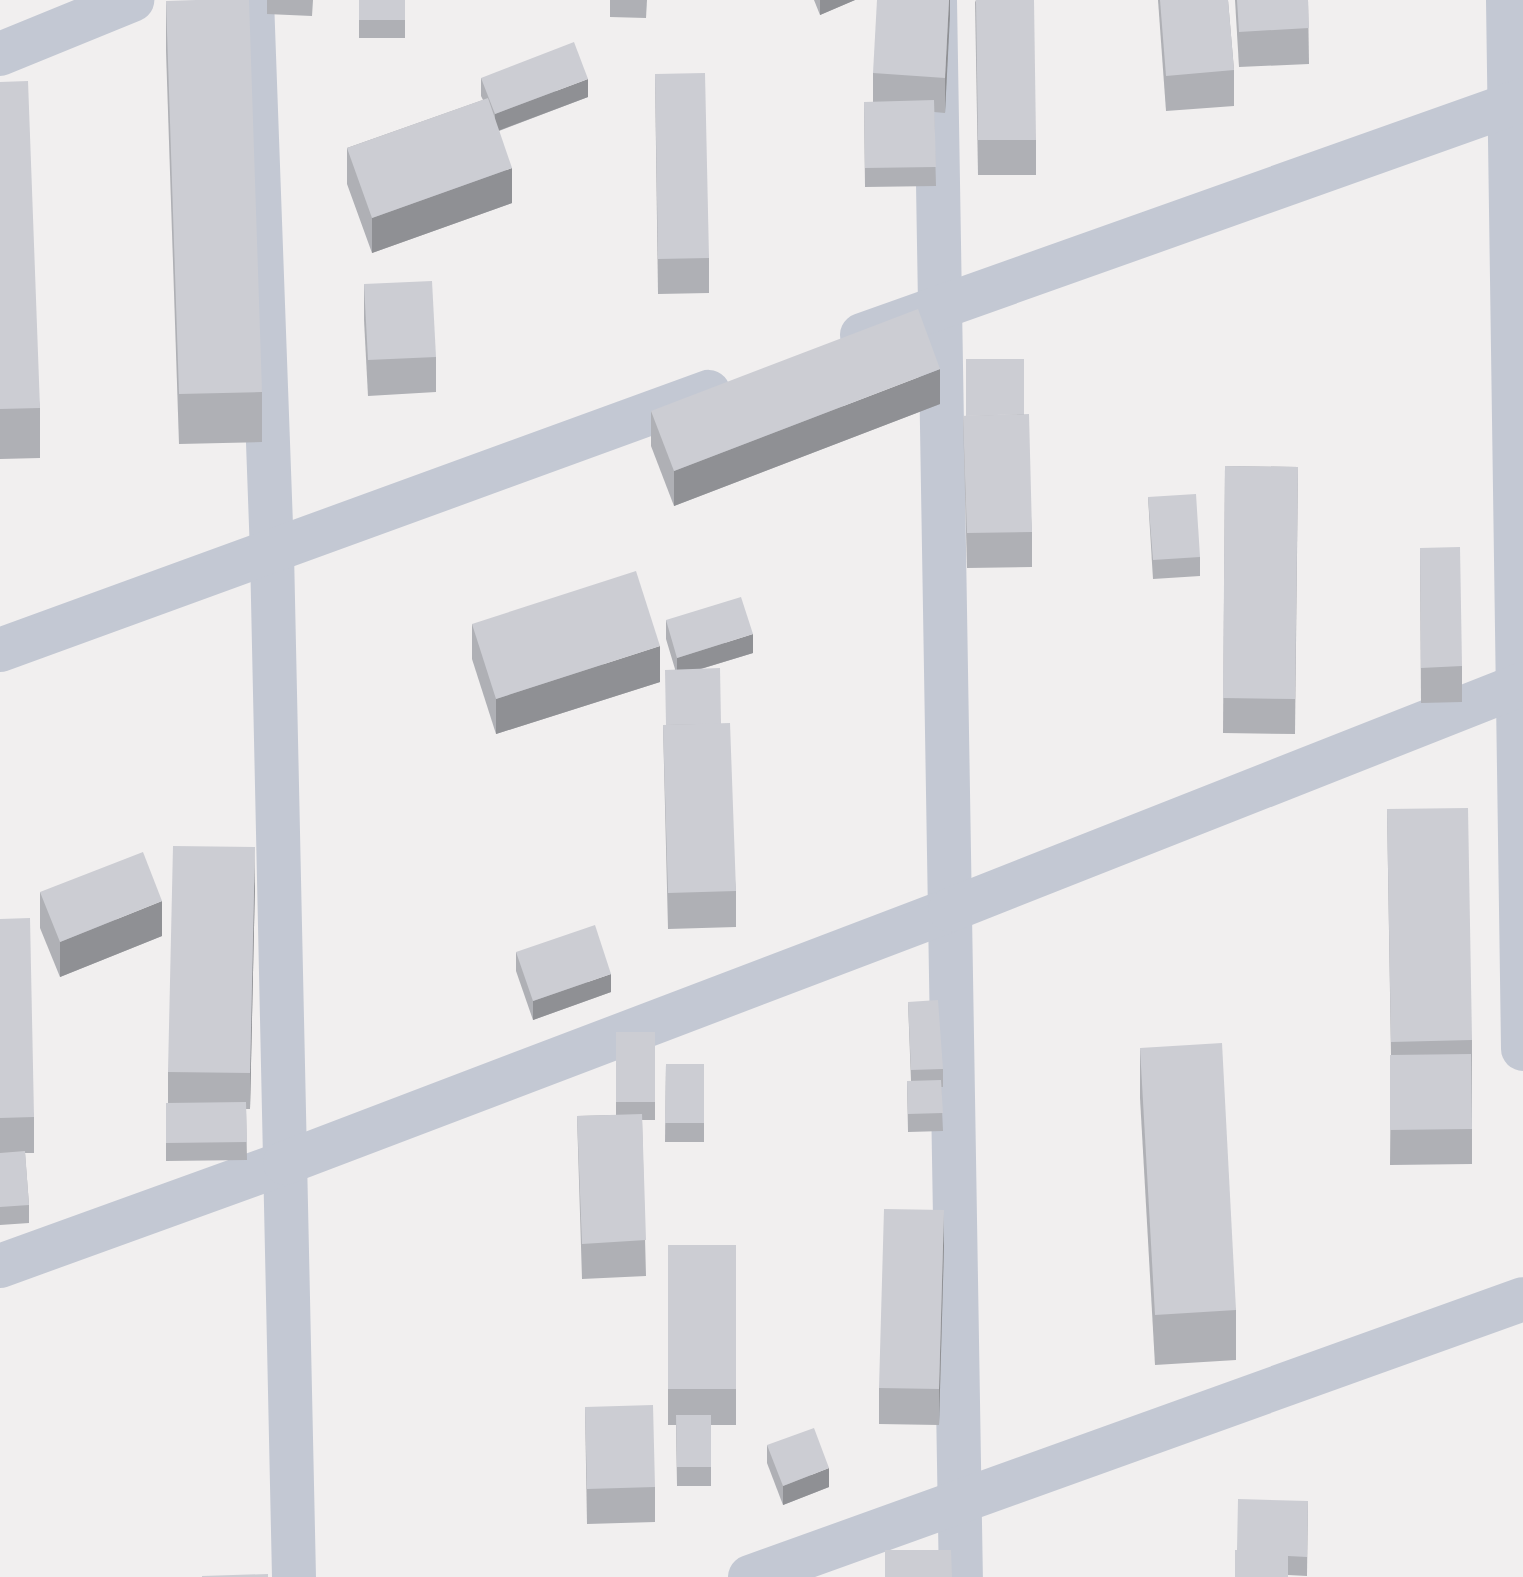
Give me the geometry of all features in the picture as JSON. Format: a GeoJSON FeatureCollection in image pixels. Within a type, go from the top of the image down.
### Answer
{"type":"FeatureCollection","features":[{"type":"Feature","properties":{"kind":"street"},"geometry":{"type":"LineString","coordinates":[[0,54],[132,0]]}},
{"type":"Feature","properties":{"kind":"street"},"geometry":{"type":"LineString","coordinates":[[252,0],[272,553],[294,1577]]}},
{"type":"Feature","properties":{"kind":"street"},"geometry":{"type":"LineString","coordinates":[[935,0],[961,1577]]}},
{"type":"Feature","properties":{"kind":"street"},"geometry":{"type":"LineString","coordinates":[[1508,0],[1518,103],[1523,1049]]}},
{"type":"Feature","properties":{"kind":"street"},"geometry":{"type":"LineString","coordinates":[[822,350],[1518,103]]}},
{"type":"Feature","properties":{"kind":"street"},"geometry":{"type":"LineString","coordinates":[[0,650],[747,377]]}},
{"type":"Feature","properties":{"kind":"street"},"geometry":{"type":"LineString","coordinates":[[0,1266],[285,1163],[950,910],[1521,685]]}},
{"type":"Feature","properties":{"kind":"street"},"geometry":{"type":"LineString","coordinates":[[750,1577],[1523,1299]]}},
{"type":"Feature","properties":{"kind":"building"},"geometry":{"type":"Polygon","coordinates":[[[249,0],[262,392],[179,394],[166,1],[249,0]]]}},
{"type":"Feature","properties":{"kind":"building"},"geometry":{"type":"Polygon","coordinates":[[[359,0],[405,0],[405,20],[359,20],[359,0]]]}},
{"type":"Feature","properties":{"kind":"building"},"geometry":{"type":"Polygon","coordinates":[[[877,0],[949,0],[945,78],[873,73],[877,0]]]}},
{"type":"Feature","properties":{"kind":"building"},"geometry":{"type":"Polygon","coordinates":[[[976,0],[1034,0],[1036,140],[978,140],[976,0]]]}},
{"type":"Feature","properties":{"kind":"building"},"geometry":{"type":"Polygon","coordinates":[[[1160,0],[1228,0],[1234,70],[1166,76],[1160,0]]]}},
{"type":"Feature","properties":{"kind":"building"},"geometry":{"type":"Polygon","coordinates":[[[1237,0],[1308,0],[1309,28],[1239,32],[1237,0]]]}},
{"type":"Feature","properties":{"kind":"building"},"geometry":{"type":"Polygon","coordinates":[[[574,42],[588,79],[495,114],[481,78],[574,42]]]}},
{"type":"Feature","properties":{"kind":"building"},"geometry":{"type":"Polygon","coordinates":[[[705,73],[709,258],[658,259],[655,74],[705,73]]]}},
{"type":"Feature","properties":{"kind":"building"},"geometry":{"type":"Polygon","coordinates":[[[28,81],[40,408],[0,409],[0,82],[28,81]]]}},
{"type":"Feature","properties":{"kind":"building"},"geometry":{"type":"Polygon","coordinates":[[[488,98],[512,168],[372,218],[347,148],[488,98]]]}},
{"type":"Feature","properties":{"kind":"building"},"geometry":{"type":"Polygon","coordinates":[[[934,100],[936,167],[865,168],[864,102],[934,100]]]}},
{"type":"Feature","properties":{"kind":"building"},"geometry":{"type":"Polygon","coordinates":[[[432,281],[436,357],[368,360],[364,284],[432,281]]]}},
{"type":"Feature","properties":{"kind":"building"},"geometry":{"type":"Polygon","coordinates":[[[918,309],[940,369],[674,471],[651,411],[918,309]]]}},
{"type":"Feature","properties":{"kind":"building"},"geometry":{"type":"Polygon","coordinates":[[[966,359],[1024,359],[1024,414],[966,416],[966,359]]]}},
{"type":"Feature","properties":{"kind":"building"},"geometry":{"type":"Polygon","coordinates":[[[1029,414],[1032,532],[967,533],[963,416],[1029,414]]]}},
{"type":"Feature","properties":{"kind":"building"},"geometry":{"type":"Polygon","coordinates":[[[1225,466],[1298,467],[1295,699],[1223,698],[1225,466]]]}},
{"type":"Feature","properties":{"kind":"building"},"geometry":{"type":"Polygon","coordinates":[[[1196,494],[1200,557],[1153,560],[1148,497],[1196,494]]]}},
{"type":"Feature","properties":{"kind":"building"},"geometry":{"type":"Polygon","coordinates":[[[1460,547],[1462,666],[1421,668],[1420,548],[1460,547]]]}},
{"type":"Feature","properties":{"kind":"building"},"geometry":{"type":"Polygon","coordinates":[[[636,571],[660,646],[496,699],[472,624],[636,571]]]}},
{"type":"Feature","properties":{"kind":"building"},"geometry":{"type":"Polygon","coordinates":[[[741,597],[753,634],[677,658],[666,620],[741,597]]]}},
{"type":"Feature","properties":{"kind":"building"},"geometry":{"type":"Polygon","coordinates":[[[720,668],[721,724],[666,725],[665,670],[720,668]]]}},
{"type":"Feature","properties":{"kind":"building"},"geometry":{"type":"Polygon","coordinates":[[[730,723],[736,891],[668,893],[663,725],[730,723]]]}},
{"type":"Feature","properties":{"kind":"building"},"geometry":{"type":"Polygon","coordinates":[[[1468,808],[1472,1040],[1391,1042],[1387,809],[1468,808]]]}},
{"type":"Feature","properties":{"kind":"building"},"geometry":{"type":"Polygon","coordinates":[[[173,846],[255,847],[250,1073],[168,1072],[173,846]]]}},
{"type":"Feature","properties":{"kind":"building"},"geometry":{"type":"Polygon","coordinates":[[[143,852],[162,901],[60,942],[40,892],[143,852]]]}},
{"type":"Feature","properties":{"kind":"building"},"geometry":{"type":"Polygon","coordinates":[[[30,918],[34,1117],[0,1118],[0,919],[30,918]]]}},
{"type":"Feature","properties":{"kind":"building"},"geometry":{"type":"Polygon","coordinates":[[[595,925],[611,974],[533,1001],[516,952],[595,925]]]}},
{"type":"Feature","properties":{"kind":"building"},"geometry":{"type":"Polygon","coordinates":[[[938,1000],[943,1069],[911,1070],[908,1002],[938,1000]]]}},
{"type":"Feature","properties":{"kind":"building"},"geometry":{"type":"Polygon","coordinates":[[[616,1032],[655,1032],[655,1102],[616,1102],[616,1032]]]}},
{"type":"Feature","properties":{"kind":"building"},"geometry":{"type":"Polygon","coordinates":[[[1222,1043],[1236,1310],[1155,1315],[1140,1048],[1222,1043]]]}},
{"type":"Feature","properties":{"kind":"building"},"geometry":{"type":"Polygon","coordinates":[[[1471,1054],[1472,1129],[1390,1130],[1390,1055],[1471,1054]]]}},
{"type":"Feature","properties":{"kind":"building"},"geometry":{"type":"Polygon","coordinates":[[[666,1064],[704,1064],[704,1123],[665,1123],[666,1064]]]}},
{"type":"Feature","properties":{"kind":"building"},"geometry":{"type":"Polygon","coordinates":[[[941,1080],[943,1113],[908,1114],[907,1081],[941,1080]]]}},
{"type":"Feature","properties":{"kind":"building"},"geometry":{"type":"Polygon","coordinates":[[[246,1102],[247,1142],[166,1143],[166,1103],[246,1102]]]}},
{"type":"Feature","properties":{"kind":"building"},"geometry":{"type":"Polygon","coordinates":[[[642,1114],[646,1240],[582,1244],[577,1116],[642,1114]]]}},
{"type":"Feature","properties":{"kind":"building"},"geometry":{"type":"Polygon","coordinates":[[[25,1151],[29,1205],[0,1207],[0,1153],[25,1151]]]}},
{"type":"Feature","properties":{"kind":"building"},"geometry":{"type":"Polygon","coordinates":[[[884,1209],[944,1210],[939,1389],[879,1388],[884,1209]]]}},
{"type":"Feature","properties":{"kind":"building"},"geometry":{"type":"Polygon","coordinates":[[[668,1245],[736,1245],[736,1389],[668,1389],[668,1245]]]}},
{"type":"Feature","properties":{"kind":"building"},"geometry":{"type":"Polygon","coordinates":[[[653,1405],[655,1487],[587,1489],[585,1407],[653,1405]]]}},
{"type":"Feature","properties":{"kind":"building"},"geometry":{"type":"Polygon","coordinates":[[[676,1415],[711,1415],[711,1467],[677,1467],[676,1415]]]}},
{"type":"Feature","properties":{"kind":"building"},"geometry":{"type":"Polygon","coordinates":[[[814,1428],[829,1468],[783,1486],[767,1445],[814,1428]]]}},
{"type":"Feature","properties":{"kind":"building"},"geometry":{"type":"Polygon","coordinates":[[[1238,1499],[1308,1501],[1307,1557],[1288,1556],[1288,1550],[1237,1550],[1238,1499]]]}},
{"type":"Feature","properties":{"kind":"building"},"geometry":{"type":"Polygon","coordinates":[[[885,1550],[951,1550],[952,1577],[885,1577],[885,1550]]]}},
{"type":"Feature","properties":{"kind":"building"},"geometry":{"type":"Polygon","coordinates":[[[1235,1550],[1288,1550],[1288,1577],[1235,1577],[1235,1550]]]}},
{"type":"Feature","properties":{"kind":"building"},"geometry":{"type":"Polygon","coordinates":[[[268,1574],[268,1577],[202,1577],[202,1576],[268,1574]]]}}]}
